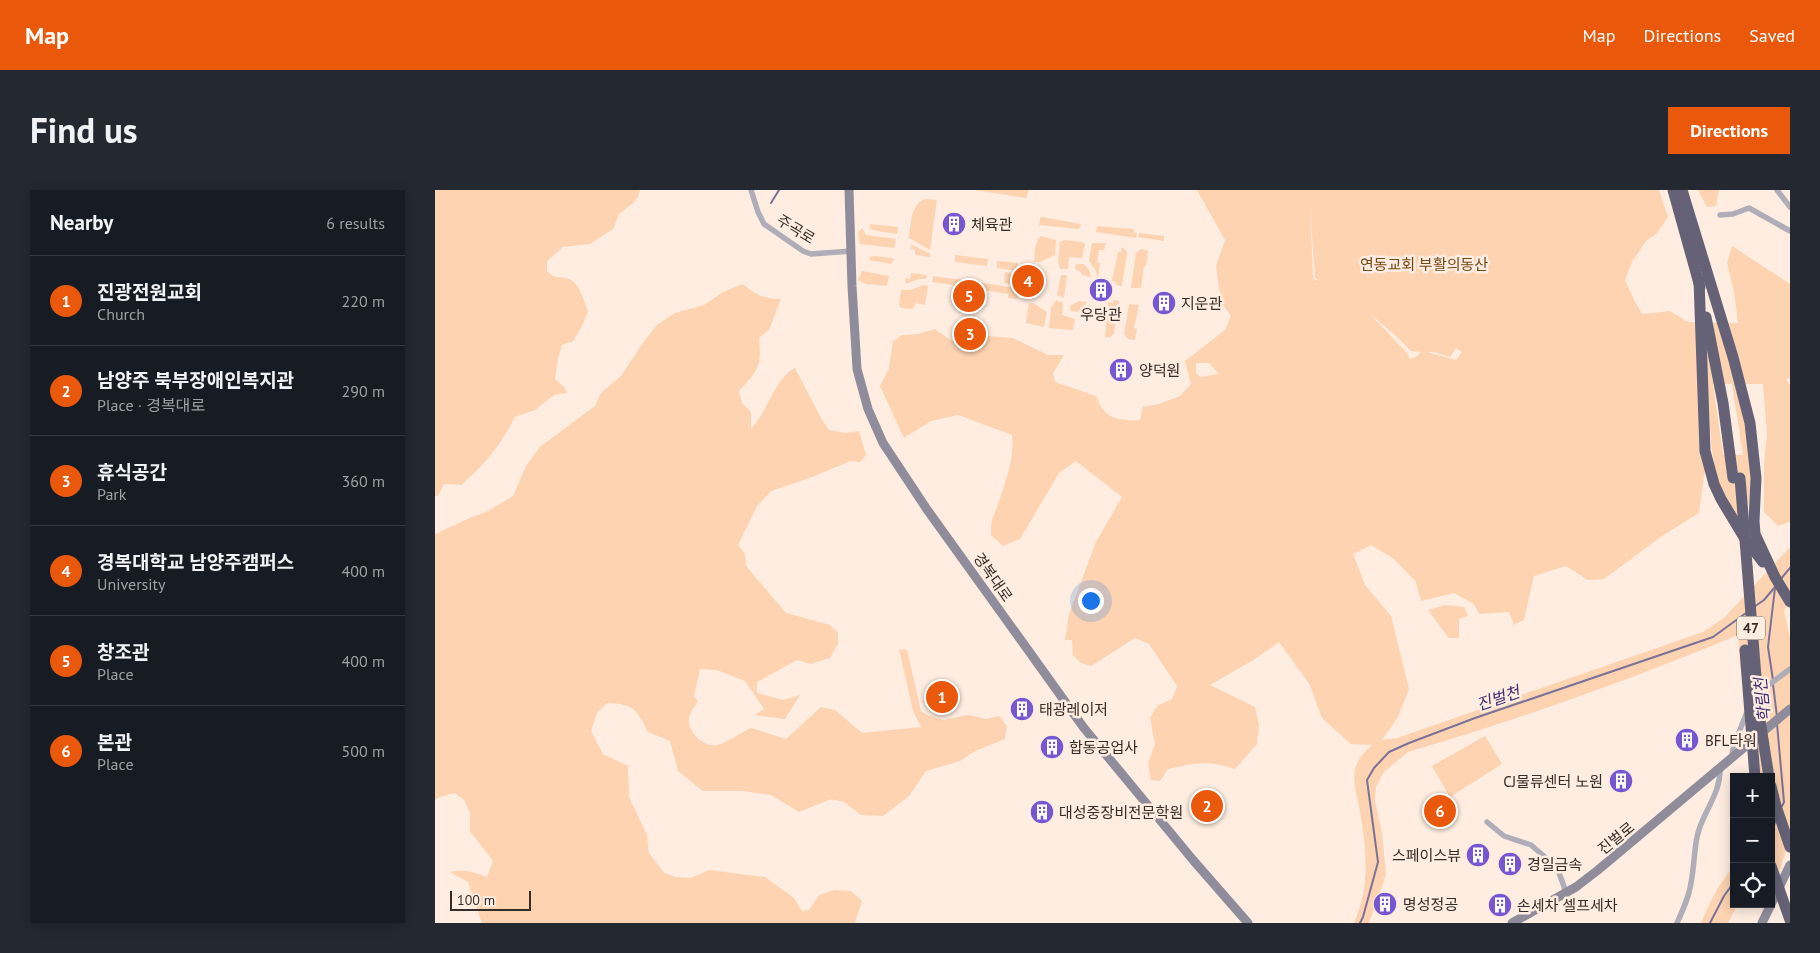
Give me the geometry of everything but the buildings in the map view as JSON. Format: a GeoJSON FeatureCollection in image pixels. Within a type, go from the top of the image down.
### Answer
{"type":"FeatureCollection","features":[{"type":"Feature","properties":{"kind":"highway","name":"47"},"geometry":{"type":"LineString","coordinates":[[1673,190],[1703,278]]}},
{"type":"Feature","properties":{"kind":"highway","name":"47"},"geometry":{"type":"LineString","coordinates":[[1682,190],[1703,278],[1737,478],[1759,714],[1768,773]]}},
{"type":"Feature","properties":{"kind":"highway"},"geometry":{"type":"LineString","coordinates":[[1703,278],[1705,451],[1711,476],[1721,499],[1745,538],[1775,577]]}},
{"type":"Feature","properties":{"kind":"highway"},"geometry":{"type":"LineString","coordinates":[[1703,278],[1733,358],[1750,423],[1756,478],[1753,521],[1755,534],[1775,577],[1790,602]]}},
{"type":"Feature","properties":{"kind":"highway","name":"47"},"geometry":{"type":"LineString","coordinates":[[1737,478],[1755,773]]}},
{"type":"Feature","properties":{"kind":"highway"},"geometry":{"type":"LineString","coordinates":[[1775,802],[1790,848]]}},
{"type":"Feature","properties":{"kind":"highway"},"geometry":{"type":"LineString","coordinates":[[1775,877],[1790,920]]}},
{"type":"Feature","properties":{"kind":"street","name":"주곡로"},"geometry":{"type":"LineString","coordinates":[[751,190],[760,218],[764,224],[803,251],[811,254],[852,251]]}},
{"type":"Feature","properties":{"kind":"street","name":"경복대로"},"geometry":{"type":"LineString","coordinates":[[849,190],[857,369],[868,409],[883,443],[927,508],[1084,728],[1193,860],[1248,923]]}},
{"type":"Feature","properties":{"kind":"street"},"geometry":{"type":"LineString","coordinates":[[1777,190],[1790,207]]}},
{"type":"Feature","properties":{"kind":"street"},"geometry":{"type":"LineString","coordinates":[[1720,215],[1733,214],[1749,208],[1790,231]]}},
{"type":"Feature","properties":{"kind":"street"},"geometry":{"type":"LineString","coordinates":[[1730,761],[1733,748],[1755,696],[1763,688],[1788,671]]}},
{"type":"Feature","properties":{"kind":"street","name":"진벌로"},"geometry":{"type":"LineString","coordinates":[[1512,923],[1567,892],[1598,870],[1790,709]]}},
{"type":"Feature","properties":{"kind":"street"},"geometry":{"type":"LineString","coordinates":[[1677,923],[1687,901],[1697,838],[1719,785],[1720,768]]}},
{"type":"Feature","properties":{"kind":"street"},"geometry":{"type":"LineString","coordinates":[[1487,822],[1504,836],[1531,845],[1558,870],[1567,892]]}},
{"type":"Feature","properties":{"kind":"street"},"geometry":{"type":"LineString","coordinates":[[1762,923],[1790,865]]}},
{"type":"Feature","properties":{"kind":"green space"},"geometry":{"type":"Polygon","coordinates":[[[435,190],[640,190],[638,197],[633,203],[619,214],[613,229],[590,244],[563,247],[547,261],[547,271],[550,274],[573,281],[581,293],[588,311],[573,341],[562,345],[558,358],[555,379],[564,387],[567,393],[554,395],[535,410],[515,417],[492,454],[478,469],[461,485],[444,484],[438,496],[435,496],[435,190]]]}},
{"type":"Feature","properties":{"kind":"green space"},"geometry":{"type":"Polygon","coordinates":[[[975,190],[1029,190],[1026,198],[975,190]]]}},
{"type":"Feature","properties":{"kind":"green space","name":"연동교회 부활의동산"},"geometry":{"type":"Polygon","coordinates":[[[1197,190],[1659,190],[1668,217],[1657,233],[1646,241],[1632,262],[1625,280],[1642,314],[1670,311],[1688,322],[1738,323],[1734,292],[1727,263],[1732,246],[1790,284],[1790,378],[1786,379],[1790,385],[1790,522],[1778,526],[1764,512],[1764,464],[1767,434],[1763,384],[1737,384],[1746,427],[1751,472],[1748,506],[1741,519],[1728,504],[1715,470],[1709,411],[1705,469],[1699,513],[1662,536],[1604,579],[1588,580],[1566,566],[1534,576],[1524,620],[1514,625],[1509,612],[1479,614],[1474,604],[1454,593],[1421,601],[1416,582],[1394,559],[1371,545],[1353,554],[1365,585],[1391,616],[1409,689],[1398,717],[1382,740],[1397,738],[1703,632],[1724,618],[1790,547],[1790,600],[1784,611],[1790,637],[1790,838],[1780,869],[1775,873],[1775,773],[1759,773],[1740,665],[1738,635],[1657,668],[1575,698],[1408,752],[1384,772],[1376,787],[1375,801],[1382,833],[1386,875],[1369,923],[1354,923],[1363,896],[1366,868],[1364,840],[1354,777],[1359,760],[1372,745],[1351,744],[1322,718],[1310,685],[1279,642],[1255,659],[1210,685],[1255,707],[1259,725],[1257,744],[1235,769],[1209,763],[1194,764],[1168,769],[1160,781],[1151,780],[1148,763],[1155,744],[1150,718],[1157,706],[1172,699],[1177,686],[1149,644],[1135,638],[1091,666],[1081,663],[1073,655],[1072,640],[1065,640],[1069,614],[1096,542],[1122,497],[1076,461],[1059,473],[1020,539],[1003,546],[991,535],[991,525],[1009,470],[1013,443],[1012,435],[958,415],[931,421],[904,438],[880,386],[889,368],[893,341],[902,335],[918,334],[935,329],[952,341],[975,348],[986,336],[1013,338],[1048,355],[1064,355],[1053,373],[1055,382],[1096,396],[1103,410],[1113,417],[1125,420],[1140,420],[1143,407],[1159,404],[1180,396],[1191,384],[1185,361],[1225,330],[1231,316],[1221,302],[1216,266],[1225,240],[1197,190]],[[1310,203],[1313,279],[1323,282],[1315,278],[1310,203]],[[1369,313],[1407,353],[1410,359],[1416,357],[1421,352],[1411,351],[1369,313]],[[1456,348],[1450,357],[1427,352],[1456,360],[1462,352],[1456,348]],[[1196,363],[1196,373],[1200,377],[1219,374],[1209,363],[1196,363]],[[1713,384],[1723,455],[1743,455],[1732,384],[1713,384]]]}},
{"type":"Feature","properties":{"kind":"green space"},"geometry":{"type":"Polygon","coordinates":[[[1698,190],[1719,190],[1716,206],[1707,207],[1698,190]]]}},
{"type":"Feature","properties":{"kind":"green space"},"geometry":{"type":"Polygon","coordinates":[[[925,199],[937,200],[930,250],[909,238],[914,210],[925,199]]]}},
{"type":"Feature","properties":{"kind":"green space"},"geometry":{"type":"Polygon","coordinates":[[[1040,218],[1081,224],[1079,229],[1039,225],[1040,218]]]}},
{"type":"Feature","properties":{"kind":"green space"},"geometry":{"type":"Polygon","coordinates":[[[870,224],[898,227],[897,234],[872,230],[870,224]]]}},
{"type":"Feature","properties":{"kind":"green space"},"geometry":{"type":"Polygon","coordinates":[[[1097,226],[1134,229],[1134,233],[1137,233],[1136,238],[1096,232],[1097,226]]]}},
{"type":"Feature","properties":{"kind":"green space"},"geometry":{"type":"Polygon","coordinates":[[[862,228],[866,235],[896,239],[894,248],[860,244],[858,233],[862,228]]]}},
{"type":"Feature","properties":{"kind":"green space"},"geometry":{"type":"Polygon","coordinates":[[[1139,233],[1164,236],[1164,241],[1138,237],[1139,233]]]}},
{"type":"Feature","properties":{"kind":"green space"},"geometry":{"type":"Polygon","coordinates":[[[1041,236],[1056,240],[1055,255],[1040,262],[1034,262],[1036,244],[1041,236]]]}},
{"type":"Feature","properties":{"kind":"green space"},"geometry":{"type":"Polygon","coordinates":[[[1065,240],[1085,244],[1082,258],[1069,257],[1068,269],[1060,269],[1058,262],[1060,242],[1065,240]]]}},
{"type":"Feature","properties":{"kind":"green space"},"geometry":{"type":"Polygon","coordinates":[[[1092,243],[1106,243],[1104,250],[1099,250],[1097,262],[1100,263],[1098,277],[1089,261],[1092,243]]]}},
{"type":"Feature","properties":{"kind":"green space"},"geometry":{"type":"Polygon","coordinates":[[[911,244],[930,254],[930,257],[915,255],[915,250],[911,249],[911,244]]]}},
{"type":"Feature","properties":{"kind":"green space"},"geometry":{"type":"Polygon","coordinates":[[[1122,247],[1127,253],[1122,286],[1116,285],[1116,282],[1112,281],[1118,252],[1121,252],[1122,247]]]}},
{"type":"Feature","properties":{"kind":"green space"},"geometry":{"type":"Polygon","coordinates":[[[1141,249],[1148,251],[1141,288],[1131,288],[1136,253],[1141,249]]]}},
{"type":"Feature","properties":{"kind":"green space"},"geometry":{"type":"Polygon","coordinates":[[[955,255],[988,259],[987,266],[955,262],[955,255]]]}},
{"type":"Feature","properties":{"kind":"green space"},"geometry":{"type":"Polygon","coordinates":[[[870,257],[892,258],[894,260],[891,264],[869,260],[870,257]]]}},
{"type":"Feature","properties":{"kind":"green space"},"geometry":{"type":"Polygon","coordinates":[[[997,261],[1018,263],[1017,271],[997,268],[997,261]]]}},
{"type":"Feature","properties":{"kind":"green space"},"geometry":{"type":"Polygon","coordinates":[[[1077,264],[1084,264],[1089,270],[1091,277],[1082,275],[1080,271],[1076,270],[1075,266],[1077,264]]]}},
{"type":"Feature","properties":{"kind":"green space"},"geometry":{"type":"Polygon","coordinates":[[[862,271],[889,276],[887,286],[866,284],[858,280],[862,271]]]}},
{"type":"Feature","properties":{"kind":"green space"},"geometry":{"type":"Polygon","coordinates":[[[1005,272],[1021,275],[1019,285],[1004,283],[1005,272]]]}},
{"type":"Feature","properties":{"kind":"green space"},"geometry":{"type":"Polygon","coordinates":[[[911,273],[927,275],[926,279],[919,279],[905,284],[906,278],[910,279],[911,273]]]}},
{"type":"Feature","properties":{"kind":"green space"},"geometry":{"type":"Polygon","coordinates":[[[1061,275],[1067,275],[1064,298],[1057,295],[1061,275]]]}},
{"type":"Feature","properties":{"kind":"green space"},"geometry":{"type":"Polygon","coordinates":[[[933,276],[963,280],[962,286],[932,282],[933,276]]]}},
{"type":"Feature","properties":{"kind":"green space"},"geometry":{"type":"Polygon","coordinates":[[[978,282],[1019,289],[1017,299],[1008,298],[1008,294],[977,289],[978,282]]]}},
{"type":"Feature","properties":{"kind":"green space"},"geometry":{"type":"Polygon","coordinates":[[[743,284],[761,296],[781,299],[769,330],[759,338],[760,356],[757,368],[739,391],[742,403],[751,412],[751,429],[762,414],[781,380],[795,368],[829,430],[846,433],[859,431],[866,455],[860,462],[851,461],[771,491],[757,506],[738,545],[745,554],[746,566],[786,613],[830,625],[838,633],[838,644],[830,658],[811,664],[797,660],[757,682],[757,693],[783,700],[800,695],[785,719],[754,715],[764,709],[745,681],[717,670],[700,669],[694,696],[698,701],[689,716],[692,731],[702,742],[711,745],[725,742],[751,728],[786,739],[821,707],[835,710],[862,733],[921,727],[913,711],[899,649],[907,650],[921,711],[929,716],[943,720],[968,715],[986,719],[999,716],[1007,726],[1005,739],[975,751],[960,761],[926,771],[909,796],[883,816],[861,815],[844,802],[831,799],[799,812],[771,795],[742,791],[703,791],[678,771],[670,741],[648,732],[641,718],[633,709],[623,705],[607,703],[597,713],[591,731],[603,754],[628,766],[629,797],[647,835],[649,853],[664,873],[676,877],[691,878],[709,870],[765,877],[794,898],[802,911],[809,910],[819,895],[834,890],[851,891],[862,901],[855,923],[482,923],[468,882],[450,872],[469,872],[487,877],[493,861],[470,831],[470,813],[464,800],[455,793],[435,800],[435,534],[486,512],[513,496],[526,466],[540,447],[595,406],[601,393],[621,376],[657,325],[675,313],[704,305],[723,292],[743,284]]]}},
{"type":"Feature","properties":{"kind":"green space"},"geometry":{"type":"Polygon","coordinates":[[[924,285],[928,286],[925,305],[916,303],[913,309],[901,308],[899,305],[901,290],[910,290],[924,285]]]}},
{"type":"Feature","properties":{"kind":"green space"},"geometry":{"type":"Polygon","coordinates":[[[1056,300],[1063,303],[1062,315],[1075,319],[1072,330],[1049,328],[1051,308],[1056,300]]]}},
{"type":"Feature","properties":{"kind":"green space"},"geometry":{"type":"Polygon","coordinates":[[[1114,300],[1119,301],[1114,334],[1111,337],[1105,337],[1108,302],[1113,303],[1114,300]]]}},
{"type":"Feature","properties":{"kind":"green space"},"geometry":{"type":"Polygon","coordinates":[[[1079,301],[1087,302],[1078,312],[1071,311],[1070,306],[1079,301]]]}},
{"type":"Feature","properties":{"kind":"green space"},"geometry":{"type":"Polygon","coordinates":[[[1029,303],[1033,303],[1047,312],[1044,327],[1026,323],[1029,303]]]}},
{"type":"Feature","properties":{"kind":"green space"},"geometry":{"type":"Polygon","coordinates":[[[1129,304],[1139,305],[1134,328],[1137,329],[1135,340],[1128,339],[1124,334],[1129,304]]]}},
{"type":"Feature","properties":{"kind":"green space"},"geometry":{"type":"Polygon","coordinates":[[[957,327],[984,330],[978,341],[970,343],[959,337],[957,327]]]}},
{"type":"Feature","properties":{"kind":"green space"},"geometry":{"type":"Polygon","coordinates":[[[1445,605],[1464,607],[1468,616],[1459,619],[1459,638],[1449,638],[1428,610],[1445,605]]]}},
{"type":"Feature","properties":{"kind":"green space"},"geometry":{"type":"Polygon","coordinates":[[[1485,736],[1502,764],[1450,797],[1432,766],[1485,736]]]}},
{"type":"Feature","properties":{"kind":"green space"},"geometry":{"type":"Polygon","coordinates":[[[1730,871],[1730,908],[1736,908],[1728,923],[1701,923],[1715,893],[1730,871]]]}},
{"type":"Feature","properties":{"kind":"waterway"},"geometry":{"type":"LineString","coordinates":[[771,203],[779,190]]}},
{"type":"Feature","properties":{"kind":"waterway","name":"학림천"},"geometry":{"type":"LineString","coordinates":[[1780,580],[1790,568]]}},
{"type":"Feature","properties":{"kind":"waterway","name":"진벌천"},"geometry":{"type":"LineString","coordinates":[[1754,607],[1764,600],[1775,587]]}},
{"type":"Feature","properties":{"kind":"waterway","name":"학림천"},"geometry":{"type":"LineString","coordinates":[[1773,680],[1768,647],[1775,588]]}},
{"type":"Feature","properties":{"kind":"waterway","name":"진벌천"},"geometry":{"type":"LineString","coordinates":[[1360,923],[1378,862],[1367,780],[1374,768],[1389,752],[1475,718],[1713,637],[1746,613]]}},
{"type":"Feature","properties":{"kind":"waterway","name":"학림천"},"geometry":{"type":"LineString","coordinates":[[1773,684],[1777,717]]}},
{"type":"Feature","properties":{"kind":"waterway","name":"학림천"},"geometry":{"type":"LineString","coordinates":[[1777,724],[1784,802],[1782,806]]}},
{"type":"Feature","properties":{"kind":"waterway","name":"학림천"},"geometry":{"type":"LineString","coordinates":[[1710,923],[1730,888]]}},
{"type":"Feature","properties":{"kind":"place","name":"체육관"},"geometry":{"type":"Point","coordinates":[954,224]}},
{"type":"Feature","properties":{"kind":"place","name":"경복대학교 남양주캠퍼스"},"geometry":{"type":"Point","coordinates":[1028,281]}},
{"type":"Feature","properties":{"kind":"place","name":"우당관"},"geometry":{"type":"Point","coordinates":[1101,290]}},
{"type":"Feature","properties":{"kind":"place","name":"창조관"},"geometry":{"type":"Point","coordinates":[969,296]}},
{"type":"Feature","properties":{"kind":"place","name":"지운관"},"geometry":{"type":"Point","coordinates":[1164,303]}},
{"type":"Feature","properties":{"kind":"place","name":"휴식공간"},"geometry":{"type":"Point","coordinates":[970,334]}},
{"type":"Feature","properties":{"kind":"place","name":"양덕원"},"geometry":{"type":"Point","coordinates":[1121,370]}},
{"type":"Feature","properties":{"kind":"place","name":"진광전원교회"},"geometry":{"type":"Point","coordinates":[942,697]}},
{"type":"Feature","properties":{"kind":"place","name":"태광레이저"},"geometry":{"type":"Point","coordinates":[1022,709]}},
{"type":"Feature","properties":{"kind":"place","name":"BFL타워"},"geometry":{"type":"Point","coordinates":[1687,740]}},
{"type":"Feature","properties":{"kind":"place","name":"합동공업사"},"geometry":{"type":"Point","coordinates":[1052,747]}},
{"type":"Feature","properties":{"kind":"place","name":"CJ물류센터 노원"},"geometry":{"type":"Point","coordinates":[1621,781]}},
{"type":"Feature","properties":{"kind":"place","name":"남양주 북부장애인복지관"},"geometry":{"type":"Point","coordinates":[1207,806]}},
{"type":"Feature","properties":{"kind":"place","name":"본관"},"geometry":{"type":"Point","coordinates":[1440,811]}},
{"type":"Feature","properties":{"kind":"place","name":"대성중장비전문학원"},"geometry":{"type":"Point","coordinates":[1042,812]}},
{"type":"Feature","properties":{"kind":"place","name":"스페이스뷰"},"geometry":{"type":"Point","coordinates":[1478,855]}},
{"type":"Feature","properties":{"kind":"place","name":"경일금속"},"geometry":{"type":"Point","coordinates":[1510,864]}},
{"type":"Feature","properties":{"kind":"place","name":"명성정공"},"geometry":{"type":"Point","coordinates":[1385,904]}},
{"type":"Feature","properties":{"kind":"place","name":"손세차 셀프세차"},"geometry":{"type":"Point","coordinates":[1500,905]}}]}
